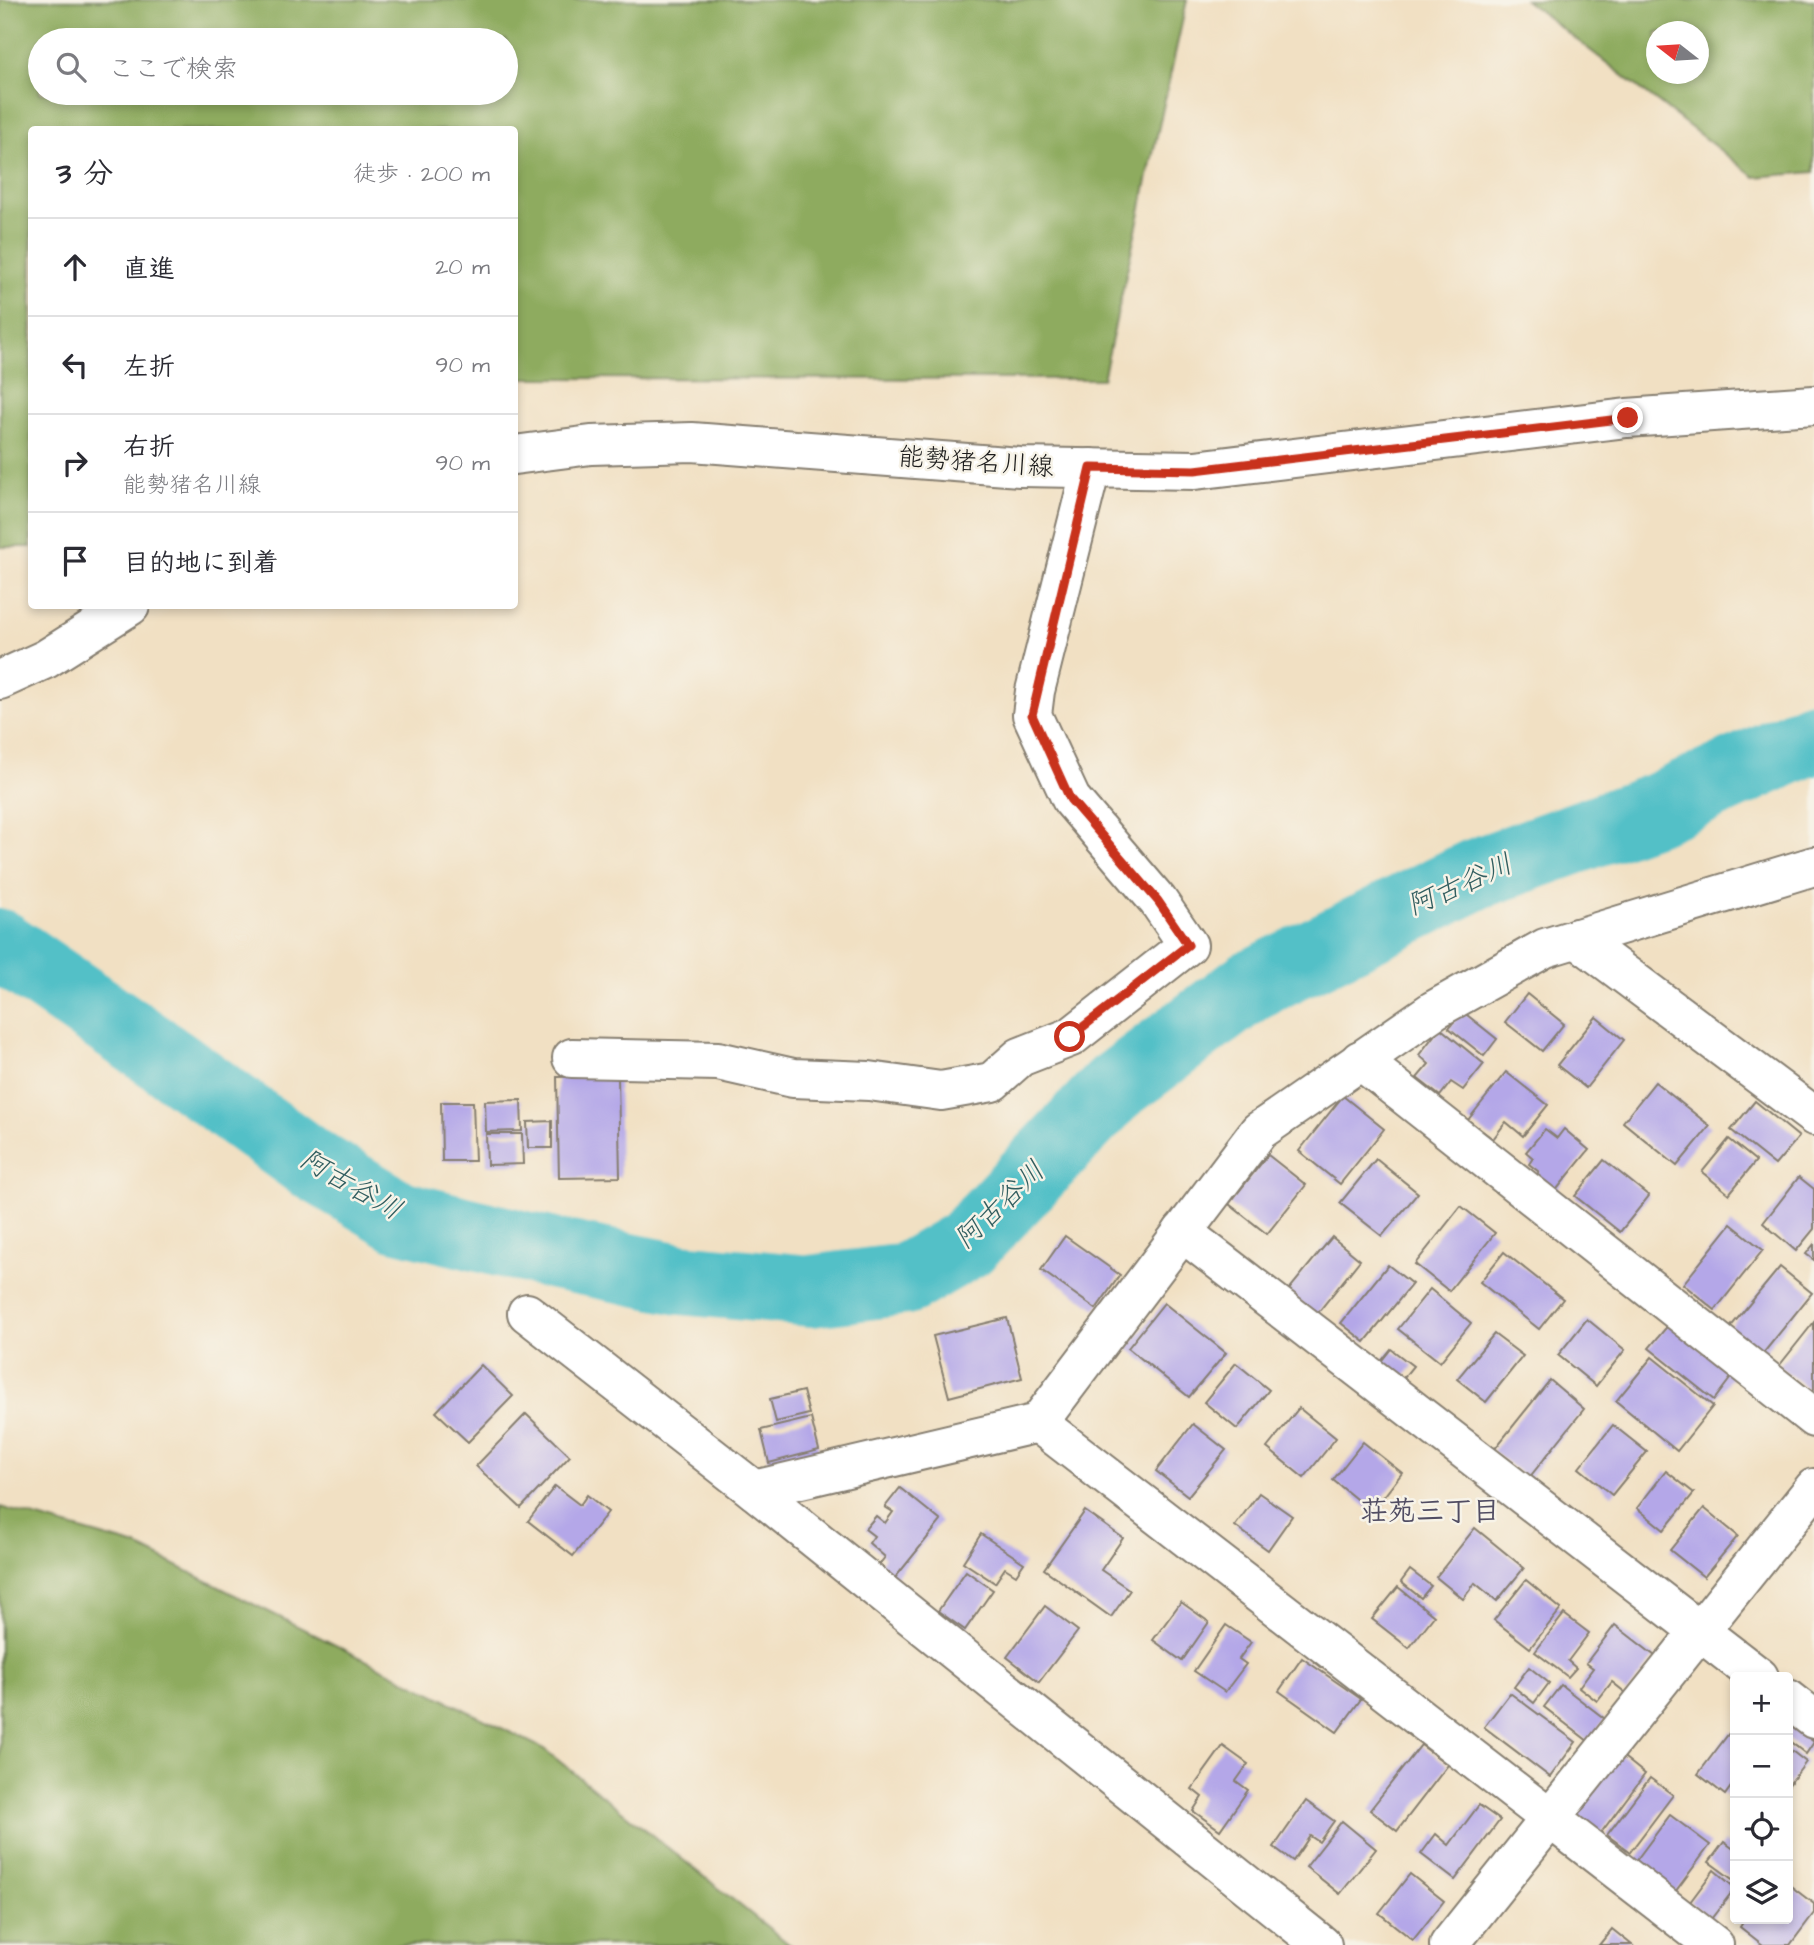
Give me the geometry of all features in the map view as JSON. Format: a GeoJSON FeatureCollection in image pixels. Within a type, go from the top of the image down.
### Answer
{"type":"FeatureCollection","features":[{"type":"Feature","properties":{"kind":"street","name":"能勢猪名川線"},"geometry":{"type":"LineString","coordinates":[[518,454],[591,445],[692,442],[1020,467],[1195,470],[1628,418],[1814,405]]}},
{"type":"Feature","properties":{"kind":"street"},"geometry":{"type":"LineString","coordinates":[[572,1058],[718,1061],[793,1078],[869,1081],[940,1091],[992,1082],[1020,1057],[1070,1037],[1188,945],[1158,901],[1070,799],[1032,715],[1091,468]]}},
{"type":"Feature","properties":{"kind":"street"},"geometry":{"type":"LineString","coordinates":[[0,680],[46,659],[125,609]]}},
{"type":"Feature","properties":{"kind":"street"},"geometry":{"type":"LineString","coordinates":[[754,1490],[1038,1423],[1259,1131],[1434,1010],[1545,948],[1814,866]]}},
{"type":"Feature","properties":{"kind":"street"},"geometry":{"type":"LineString","coordinates":[[1576,938],[1814,1116]]}},
{"type":"Feature","properties":{"kind":"street"},"geometry":{"type":"LineString","coordinates":[[1360,1060],[1814,1418]]}},
{"type":"Feature","properties":{"kind":"street"},"geometry":{"type":"LineString","coordinates":[[1182,1233],[1752,1672]]}},
{"type":"Feature","properties":{"kind":"street"},"geometry":{"type":"LineString","coordinates":[[527,1313],[754,1490],[1322,1945]]}},
{"type":"Feature","properties":{"kind":"street"},"geometry":{"type":"LineString","coordinates":[[1038,1423],[1551,1816],[1714,1945]]}},
{"type":"Feature","properties":{"kind":"street"},"geometry":{"type":"LineString","coordinates":[[1449,1945],[1814,1488]]}},
{"type":"Feature","properties":{"kind":"street"},"geometry":{"type":"LineString","coordinates":[[1793,1703],[1814,1719]]}},
{"type":"Feature","properties":{"kind":"green space"},"geometry":{"type":"Polygon","coordinates":[[[0,0],[1187,0],[1103,379],[518,378],[518,126],[28,126],[28,547],[0,547],[0,0]]]}},
{"type":"Feature","properties":{"kind":"green space"},"geometry":{"type":"Polygon","coordinates":[[[1525,0],[1814,0],[1814,172],[1755,177],[1525,0]]]}},
{"type":"Feature","properties":{"kind":"green space"},"geometry":{"type":"Polygon","coordinates":[[[0,1507],[137,1546],[544,1749],[790,1945],[0,1945],[0,1507]]]}},
{"type":"Feature","properties":{"kind":"building"},"geometry":{"type":"Polygon","coordinates":[[[1527,994],[1564,1024],[1542,1051],[1505,1022],[1527,994]]]}},
{"type":"Feature","properties":{"kind":"building"},"geometry":{"type":"Polygon","coordinates":[[[1462,1011],[1497,1039],[1484,1056],[1449,1028],[1462,1011]]]}},
{"type":"Feature","properties":{"kind":"building"},"geometry":{"type":"Polygon","coordinates":[[[1596,1017],[1624,1040],[1586,1088],[1557,1065],[1596,1017]]]}},
{"type":"Feature","properties":{"kind":"building"},"geometry":{"type":"Polygon","coordinates":[[[1440,1028],[1484,1064],[1463,1090],[1451,1082],[1440,1096],[1417,1078],[1429,1064],[1419,1055],[1440,1028]]]}},
{"type":"Feature","properties":{"kind":"building"},"geometry":{"type":"Polygon","coordinates":[[[1506,1072],[1548,1105],[1523,1136],[1506,1122],[1493,1139],[1468,1120],[1506,1072]]]}},
{"type":"Feature","properties":{"kind":"building"},"geometry":{"type":"Polygon","coordinates":[[[618,1076],[620,1177],[559,1178],[557,1077],[618,1076]]]}},
{"type":"Feature","properties":{"kind":"building"},"geometry":{"type":"Polygon","coordinates":[[[1655,1082],[1710,1126],[1677,1166],[1623,1122],[1655,1082]]]}},
{"type":"Feature","properties":{"kind":"building"},"geometry":{"type":"Polygon","coordinates":[[[1343,1096],[1384,1129],[1340,1184],[1299,1151],[1343,1096]]]}},
{"type":"Feature","properties":{"kind":"building"},"geometry":{"type":"Polygon","coordinates":[[[521,1100],[522,1131],[486,1132],[485,1101],[521,1100]]]}},
{"type":"Feature","properties":{"kind":"building"},"geometry":{"type":"Polygon","coordinates":[[[1755,1101],[1799,1137],[1775,1165],[1731,1130],[1755,1101]]]}},
{"type":"Feature","properties":{"kind":"building"},"geometry":{"type":"Polygon","coordinates":[[[441,1102],[473,1102],[475,1161],[442,1161],[441,1102]]]}},
{"type":"Feature","properties":{"kind":"building"},"geometry":{"type":"Polygon","coordinates":[[[552,1121],[552,1148],[528,1148],[527,1122],[552,1121]]]}},
{"type":"Feature","properties":{"kind":"building"},"geometry":{"type":"Polygon","coordinates":[[[1545,1129],[1557,1138],[1564,1129],[1589,1150],[1553,1194],[1533,1179],[1539,1172],[1529,1164],[1533,1158],[1526,1152],[1545,1129]]]}},
{"type":"Feature","properties":{"kind":"building"},"geometry":{"type":"Polygon","coordinates":[[[486,1134],[522,1134],[523,1164],[487,1165],[486,1134]]]}},
{"type":"Feature","properties":{"kind":"building"},"geometry":{"type":"Polygon","coordinates":[[[1729,1139],[1756,1161],[1729,1194],[1702,1172],[1729,1139]]]}},
{"type":"Feature","properties":{"kind":"building"},"geometry":{"type":"Polygon","coordinates":[[[1268,1155],[1306,1185],[1267,1234],[1229,1204],[1268,1155]]]}},
{"type":"Feature","properties":{"kind":"building"},"geometry":{"type":"Polygon","coordinates":[[[1376,1159],[1418,1193],[1382,1236],[1340,1203],[1376,1159]]]}},
{"type":"Feature","properties":{"kind":"building"},"geometry":{"type":"Polygon","coordinates":[[[1604,1160],[1649,1196],[1620,1232],[1575,1196],[1604,1160]]]}},
{"type":"Feature","properties":{"kind":"building"},"geometry":{"type":"Polygon","coordinates":[[[1799,1177],[1814,1189],[1814,1229],[1796,1251],[1763,1223],[1799,1177]]]}},
{"type":"Feature","properties":{"kind":"building"},"geometry":{"type":"Polygon","coordinates":[[[1461,1206],[1495,1233],[1449,1291],[1415,1264],[1461,1206]]]}},
{"type":"Feature","properties":{"kind":"building"},"geometry":{"type":"Polygon","coordinates":[[[1731,1224],[1763,1250],[1715,1310],[1683,1284],[1731,1224]]]}},
{"type":"Feature","properties":{"kind":"building"},"geometry":{"type":"Polygon","coordinates":[[[1065,1236],[1120,1275],[1096,1309],[1041,1270],[1065,1236]]]}},
{"type":"Feature","properties":{"kind":"building"},"geometry":{"type":"Polygon","coordinates":[[[1332,1237],[1360,1260],[1316,1315],[1287,1292],[1332,1237]]]}},
{"type":"Feature","properties":{"kind":"building"},"geometry":{"type":"Polygon","coordinates":[[[1814,1244],[1814,1260],[1806,1254],[1814,1244]]]}},
{"type":"Feature","properties":{"kind":"building"},"geometry":{"type":"Polygon","coordinates":[[[1504,1252],[1563,1299],[1539,1329],[1480,1282],[1504,1252]]]}},
{"type":"Feature","properties":{"kind":"building"},"geometry":{"type":"Polygon","coordinates":[[[1388,1265],[1412,1284],[1365,1342],[1341,1323],[1388,1265]]]}},
{"type":"Feature","properties":{"kind":"building"},"geometry":{"type":"Polygon","coordinates":[[[1780,1267],[1812,1293],[1761,1356],[1728,1330],[1780,1267]]]}},
{"type":"Feature","properties":{"kind":"building"},"geometry":{"type":"Polygon","coordinates":[[[1430,1289],[1471,1323],[1440,1362],[1398,1329],[1430,1289]]]}},
{"type":"Feature","properties":{"kind":"building"},"geometry":{"type":"Polygon","coordinates":[[[1164,1303],[1226,1353],[1189,1397],[1128,1348],[1164,1303]]]}},
{"type":"Feature","properties":{"kind":"building"},"geometry":{"type":"Polygon","coordinates":[[[1007,1318],[1022,1378],[949,1397],[933,1336],[1007,1318]]]}},
{"type":"Feature","properties":{"kind":"building"},"geometry":{"type":"Polygon","coordinates":[[[1587,1319],[1625,1350],[1596,1386],[1558,1355],[1587,1319]]]}},
{"type":"Feature","properties":{"kind":"building"},"geometry":{"type":"Polygon","coordinates":[[[1814,1322],[1814,1390],[1812,1392],[1779,1366],[1814,1322]]]}},
{"type":"Feature","properties":{"kind":"building"},"geometry":{"type":"Polygon","coordinates":[[[1670,1323],[1733,1375],[1714,1400],[1649,1348],[1670,1323]]]}},
{"type":"Feature","properties":{"kind":"building"},"geometry":{"type":"Polygon","coordinates":[[[1494,1334],[1523,1356],[1486,1402],[1457,1379],[1494,1334]]]}},
{"type":"Feature","properties":{"kind":"building"},"geometry":{"type":"Polygon","coordinates":[[[1391,1349],[1413,1366],[1396,1387],[1375,1369],[1391,1349]]]}},
{"type":"Feature","properties":{"kind":"building"},"geometry":{"type":"Polygon","coordinates":[[[1652,1357],[1713,1406],[1677,1451],[1616,1401],[1652,1357]]]}},
{"type":"Feature","properties":{"kind":"building"},"geometry":{"type":"Polygon","coordinates":[[[1236,1363],[1269,1390],[1237,1429],[1204,1402],[1236,1363]]]}},
{"type":"Feature","properties":{"kind":"building"},"geometry":{"type":"Polygon","coordinates":[[[481,1365],[513,1396],[468,1442],[436,1412],[481,1365]]]}},
{"type":"Feature","properties":{"kind":"building"},"geometry":{"type":"Polygon","coordinates":[[[1550,1380],[1584,1409],[1528,1479],[1493,1451],[1550,1380]]]}},
{"type":"Feature","properties":{"kind":"building"},"geometry":{"type":"Polygon","coordinates":[[[803,1391],[809,1414],[776,1422],[770,1399],[803,1391]]]}},
{"type":"Feature","properties":{"kind":"building"},"geometry":{"type":"Polygon","coordinates":[[[1299,1408],[1336,1438],[1304,1478],[1267,1448],[1299,1408]]]}},
{"type":"Feature","properties":{"kind":"building"},"geometry":{"type":"Polygon","coordinates":[[[526,1414],[570,1456],[521,1508],[476,1466],[526,1414]]]}},
{"type":"Feature","properties":{"kind":"building"},"geometry":{"type":"Polygon","coordinates":[[[811,1418],[819,1450],[769,1463],[761,1430],[811,1418]]]}},
{"type":"Feature","properties":{"kind":"building"},"geometry":{"type":"Polygon","coordinates":[[[1193,1424],[1226,1450],[1188,1496],[1156,1471],[1193,1424]]]}},
{"type":"Feature","properties":{"kind":"building"},"geometry":{"type":"Polygon","coordinates":[[[1613,1425],[1647,1452],[1612,1495],[1579,1468],[1613,1425]]]}},
{"type":"Feature","properties":{"kind":"building"},"geometry":{"type":"Polygon","coordinates":[[[1363,1442],[1402,1473],[1372,1512],[1333,1480],[1363,1442]]]}},
{"type":"Feature","properties":{"kind":"building"},"geometry":{"type":"Polygon","coordinates":[[[1666,1471],[1694,1493],[1664,1530],[1637,1508],[1666,1471]]]}},
{"type":"Feature","properties":{"kind":"building"},"geometry":{"type":"Polygon","coordinates":[[[555,1486],[580,1505],[587,1495],[608,1512],[573,1556],[528,1521],[555,1486]]]}},
{"type":"Feature","properties":{"kind":"building"},"geometry":{"type":"Polygon","coordinates":[[[900,1488],[941,1521],[895,1578],[879,1565],[885,1557],[869,1543],[874,1536],[865,1529],[876,1516],[885,1523],[893,1512],[885,1507],[900,1488]]]}},
{"type":"Feature","properties":{"kind":"building"},"geometry":{"type":"Polygon","coordinates":[[[1259,1493],[1292,1516],[1268,1550],[1235,1526],[1259,1493]]]}},
{"type":"Feature","properties":{"kind":"building"},"geometry":{"type":"Polygon","coordinates":[[[1704,1508],[1738,1536],[1704,1577],[1670,1550],[1704,1508]]]}},
{"type":"Feature","properties":{"kind":"building"},"geometry":{"type":"Polygon","coordinates":[[[1085,1511],[1123,1538],[1101,1570],[1130,1590],[1111,1617],[1044,1569],[1085,1511]]]}},
{"type":"Feature","properties":{"kind":"building"},"geometry":{"type":"Polygon","coordinates":[[[1475,1528],[1524,1568],[1497,1601],[1475,1583],[1463,1599],[1436,1577],[1475,1528]]]}},
{"type":"Feature","properties":{"kind":"building"},"geometry":{"type":"Polygon","coordinates":[[[981,1534],[1024,1563],[1016,1575],[1005,1568],[995,1583],[963,1562],[981,1534]]]}},
{"type":"Feature","properties":{"kind":"building"},"geometry":{"type":"Polygon","coordinates":[[[1410,1570],[1431,1586],[1421,1598],[1401,1582],[1410,1570]]]}},
{"type":"Feature","properties":{"kind":"building"},"geometry":{"type":"Polygon","coordinates":[[[966,1571],[993,1590],[965,1630],[938,1611],[966,1571]]]}},
{"type":"Feature","properties":{"kind":"building"},"geometry":{"type":"Polygon","coordinates":[[[1526,1580],[1561,1609],[1530,1648],[1494,1620],[1526,1580]]]}},
{"type":"Feature","properties":{"kind":"building"},"geometry":{"type":"Polygon","coordinates":[[[1398,1587],[1434,1616],[1409,1648],[1372,1619],[1398,1587]]]}},
{"type":"Feature","properties":{"kind":"building"},"geometry":{"type":"Polygon","coordinates":[[[1181,1602],[1209,1622],[1182,1661],[1153,1640],[1181,1602]]]}},
{"type":"Feature","properties":{"kind":"building"},"geometry":{"type":"Polygon","coordinates":[[[1045,1606],[1078,1631],[1039,1682],[1007,1657],[1045,1606]]]}},
{"type":"Feature","properties":{"kind":"building"},"geometry":{"type":"Polygon","coordinates":[[[1564,1614],[1589,1633],[1568,1661],[1576,1668],[1568,1677],[1535,1652],[1564,1614]]]}},
{"type":"Feature","properties":{"kind":"building"},"geometry":{"type":"Polygon","coordinates":[[[1226,1625],[1251,1642],[1239,1659],[1246,1664],[1225,1692],[1194,1671],[1226,1625]]]}},
{"type":"Feature","properties":{"kind":"building"},"geometry":{"type":"Polygon","coordinates":[[[1615,1625],[1655,1656],[1626,1693],[1612,1682],[1597,1701],[1579,1687],[1593,1668],[1586,1663],[1615,1625]]]}},
{"type":"Feature","properties":{"kind":"building"},"geometry":{"type":"Polygon","coordinates":[[[1302,1658],[1361,1699],[1337,1732],[1279,1691],[1302,1658]]]}},
{"type":"Feature","properties":{"kind":"building"},"geometry":{"type":"Polygon","coordinates":[[[1529,1667],[1549,1683],[1534,1703],[1514,1687],[1529,1667]]]}},
{"type":"Feature","properties":{"kind":"building"},"geometry":{"type":"Polygon","coordinates":[[[1561,1685],[1605,1719],[1588,1741],[1544,1707],[1561,1685]]]}},
{"type":"Feature","properties":{"kind":"building"},"geometry":{"type":"Polygon","coordinates":[[[1510,1693],[1576,1742],[1550,1777],[1484,1727],[1510,1693]]]}},
{"type":"Feature","properties":{"kind":"building"},"geometry":{"type":"Polygon","coordinates":[[[1793,1726],[1814,1742],[1806,1754],[1793,1744],[1793,1726]]]}},
{"type":"Feature","properties":{"kind":"building"},"geometry":{"type":"Polygon","coordinates":[[[1730,1732],[1730,1788],[1725,1795],[1698,1774],[1730,1732]]]}},
{"type":"Feature","properties":{"kind":"building"},"geometry":{"type":"Polygon","coordinates":[[[1421,1745],[1448,1765],[1397,1831],[1370,1810],[1421,1745]]]}},
{"type":"Feature","properties":{"kind":"building"},"geometry":{"type":"Polygon","coordinates":[[[1223,1746],[1248,1764],[1236,1781],[1248,1790],[1220,1830],[1193,1811],[1202,1797],[1192,1789],[1223,1746]]]}},
{"type":"Feature","properties":{"kind":"building"},"geometry":{"type":"Polygon","coordinates":[[[1793,1752],[1806,1762],[1793,1779],[1793,1752]]]}},
{"type":"Feature","properties":{"kind":"building"},"geometry":{"type":"Polygon","coordinates":[[[1620,1754],[1645,1774],[1600,1834],[1575,1815],[1620,1754]]]}},
{"type":"Feature","properties":{"kind":"building"},"geometry":{"type":"Polygon","coordinates":[[[1650,1778],[1673,1795],[1630,1852],[1607,1835],[1650,1778]]]}},
{"type":"Feature","properties":{"kind":"building"},"geometry":{"type":"Polygon","coordinates":[[[1306,1801],[1334,1821],[1319,1842],[1310,1836],[1293,1861],[1274,1847],[1306,1801]]]}},
{"type":"Feature","properties":{"kind":"building"},"geometry":{"type":"Polygon","coordinates":[[[1479,1805],[1500,1820],[1455,1880],[1421,1854],[1436,1834],[1449,1845],[1479,1805]]]}},
{"type":"Feature","properties":{"kind":"building"},"geometry":{"type":"Polygon","coordinates":[[[1670,1815],[1710,1845],[1675,1892],[1635,1862],[1670,1815]]]}},
{"type":"Feature","properties":{"kind":"building"},"geometry":{"type":"Polygon","coordinates":[[[1342,1821],[1376,1849],[1340,1894],[1306,1867],[1342,1821]]]}},
{"type":"Feature","properties":{"kind":"building"},"geometry":{"type":"Polygon","coordinates":[[[1724,1842],[1730,1846],[1730,1877],[1709,1862],[1724,1842]]]}},
{"type":"Feature","properties":{"kind":"building"},"geometry":{"type":"Polygon","coordinates":[[[1714,1870],[1730,1884],[1730,1894],[1711,1919],[1690,1902],[1714,1870]]]}},
{"type":"Feature","properties":{"kind":"building"},"geometry":{"type":"Polygon","coordinates":[[[1410,1874],[1444,1901],[1413,1940],[1379,1913],[1410,1874]]]}},
{"type":"Feature","properties":{"kind":"building"},"geometry":{"type":"Polygon","coordinates":[[[1793,1888],[1814,1904],[1814,1913],[1790,1945],[1763,1945],[1740,1927],[1742,1924],[1793,1924],[1793,1888]]]}},
{"type":"Feature","properties":{"kind":"building"},"geometry":{"type":"Polygon","coordinates":[[[1612,1929],[1632,1945],[1599,1945],[1612,1929]]]}},
{"type":"Feature","properties":{"kind":"waterway","name":"阿古谷川"},"geometry":{"type":"LineString","coordinates":[[0,945],[179,1068],[307,1161],[399,1216],[545,1252],[680,1279],[811,1291],[906,1279],[966,1244],[1114,1088],[1250,986],[1476,874],[1659,808],[1814,737]]}},
{"type":"Feature","properties":{"kind":"district","name":"荘苑三丁目"},"geometry":{"type":"Point","coordinates":[1430,1511]}},
{"type":"Feature","properties":{"kind":"route"},"geometry":{"type":"LineString","coordinates":[[1070,1037],[1188,945],[1158,901],[1070,799],[1032,715],[1035,691],[1091,468],[1195,470],[1628,418]]}}]}
